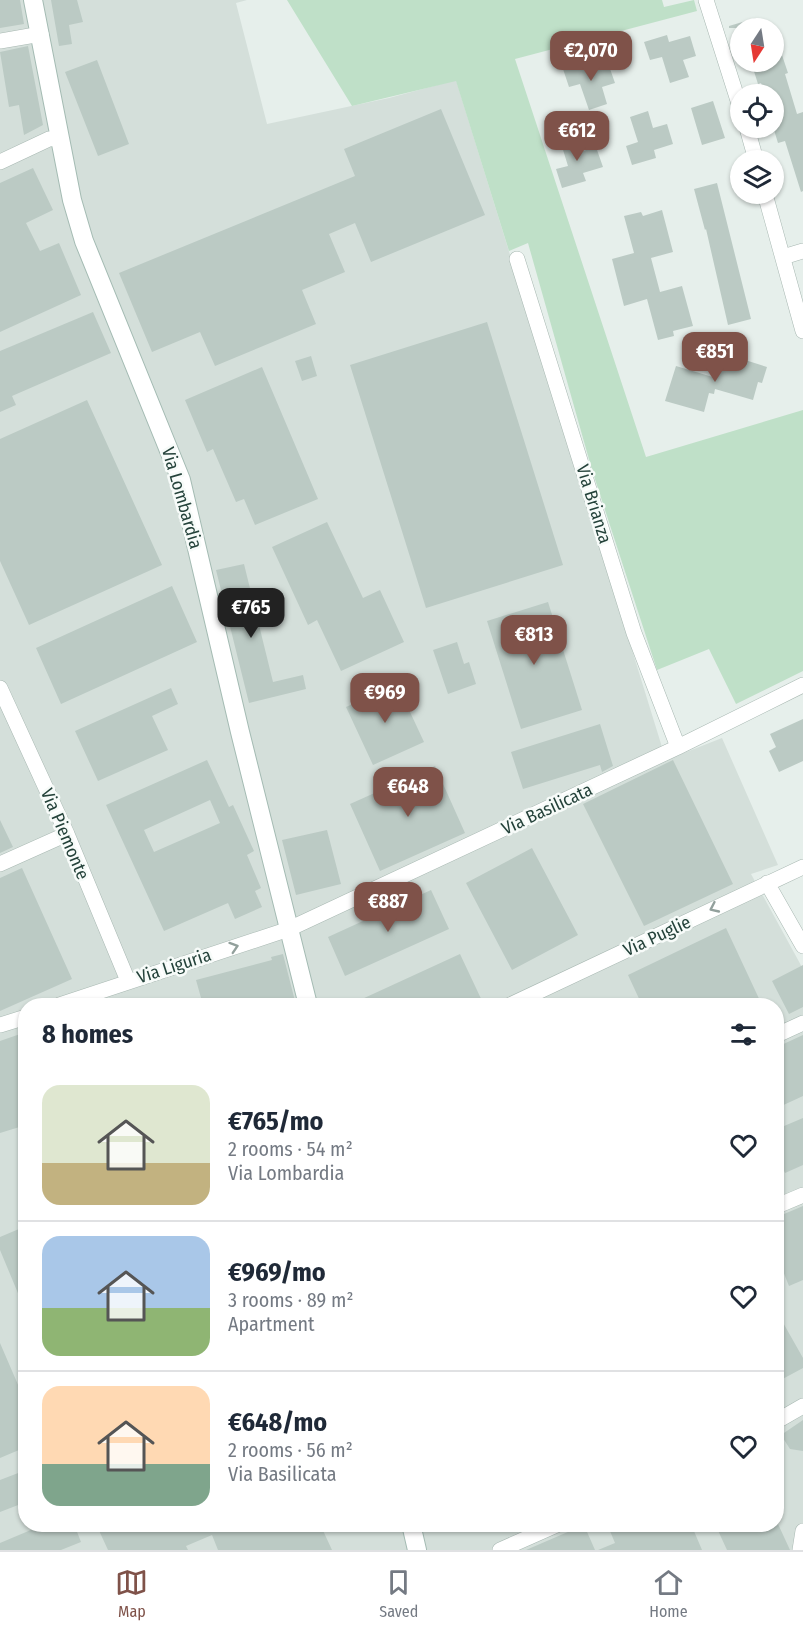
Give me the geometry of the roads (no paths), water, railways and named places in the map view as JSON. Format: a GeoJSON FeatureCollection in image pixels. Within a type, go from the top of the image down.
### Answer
{"type":"FeatureCollection","features":[{"type":"Feature","properties":{"kind":"street","name":"Via Lombardia"},"geometry":{"type":"LineString","coordinates":[[33,0],[72,200],[84,241],[181,480],[306,998]]}},
{"type":"Feature","properties":{"kind":"street"},"geometry":{"type":"LineString","coordinates":[[706,0],[733,84]]}},
{"type":"Feature","properties":{"kind":"street"},"geometry":{"type":"LineString","coordinates":[[0,41],[41,34]]}},
{"type":"Feature","properties":{"kind":"street"},"geometry":{"type":"LineString","coordinates":[[0,162],[50,139],[60,138]]}},
{"type":"Feature","properties":{"kind":"street"},"geometry":{"type":"LineString","coordinates":[[768,204],[803,331]]}},
{"type":"Feature","properties":{"kind":"street"},"geometry":{"type":"LineString","coordinates":[[783,257],[803,251]]}},
{"type":"Feature","properties":{"kind":"street","name":"Via Brianza"},"geometry":{"type":"LineString","coordinates":[[517,260],[634,633],[678,747]]}},
{"type":"Feature","properties":{"kind":"street","name":"Via Basilicata"},"geometry":{"type":"LineString","coordinates":[[289,929],[678,747],[803,685]]}},
{"type":"Feature","properties":{"kind":"street","name":"Via Piemonte"},"geometry":{"type":"LineString","coordinates":[[0,688],[67,834],[128,981]]}},
{"type":"Feature","properties":{"kind":"street"},"geometry":{"type":"LineString","coordinates":[[0,864],[67,834]]}},
{"type":"Feature","properties":{"kind":"street","name":"Via Puglie"},"geometry":{"type":"LineString","coordinates":[[525,998],[803,867]]}},
{"type":"Feature","properties":{"kind":"street"},"geometry":{"type":"LineString","coordinates":[[767,884],[803,946]]}},
{"type":"Feature","properties":{"kind":"street","name":"Via Liguria"},"geometry":{"type":"LineString","coordinates":[[79,998],[289,929]]}},
{"type":"Feature","properties":{"kind":"street"},"geometry":{"type":"LineString","coordinates":[[0,1025],[18,1019]]}},
{"type":"Feature","properties":{"kind":"street"},"geometry":{"type":"LineString","coordinates":[[784,1032],[803,1023]]}},
{"type":"Feature","properties":{"kind":"street"},"geometry":{"type":"LineString","coordinates":[[784,1203],[803,1195]]}},
{"type":"Feature","properties":{"kind":"street"},"geometry":{"type":"LineString","coordinates":[[784,1417],[803,1406]]}},
{"type":"Feature","properties":{"kind":"street"},"geometry":{"type":"LineString","coordinates":[[800,1550],[803,1531]]}},
{"type":"Feature","properties":{"kind":"street"},"geometry":{"type":"LineString","coordinates":[[413,1532],[417,1550]]}},
{"type":"Feature","properties":{"kind":"street"},"geometry":{"type":"LineString","coordinates":[[500,1550],[540,1532]]}}]}
